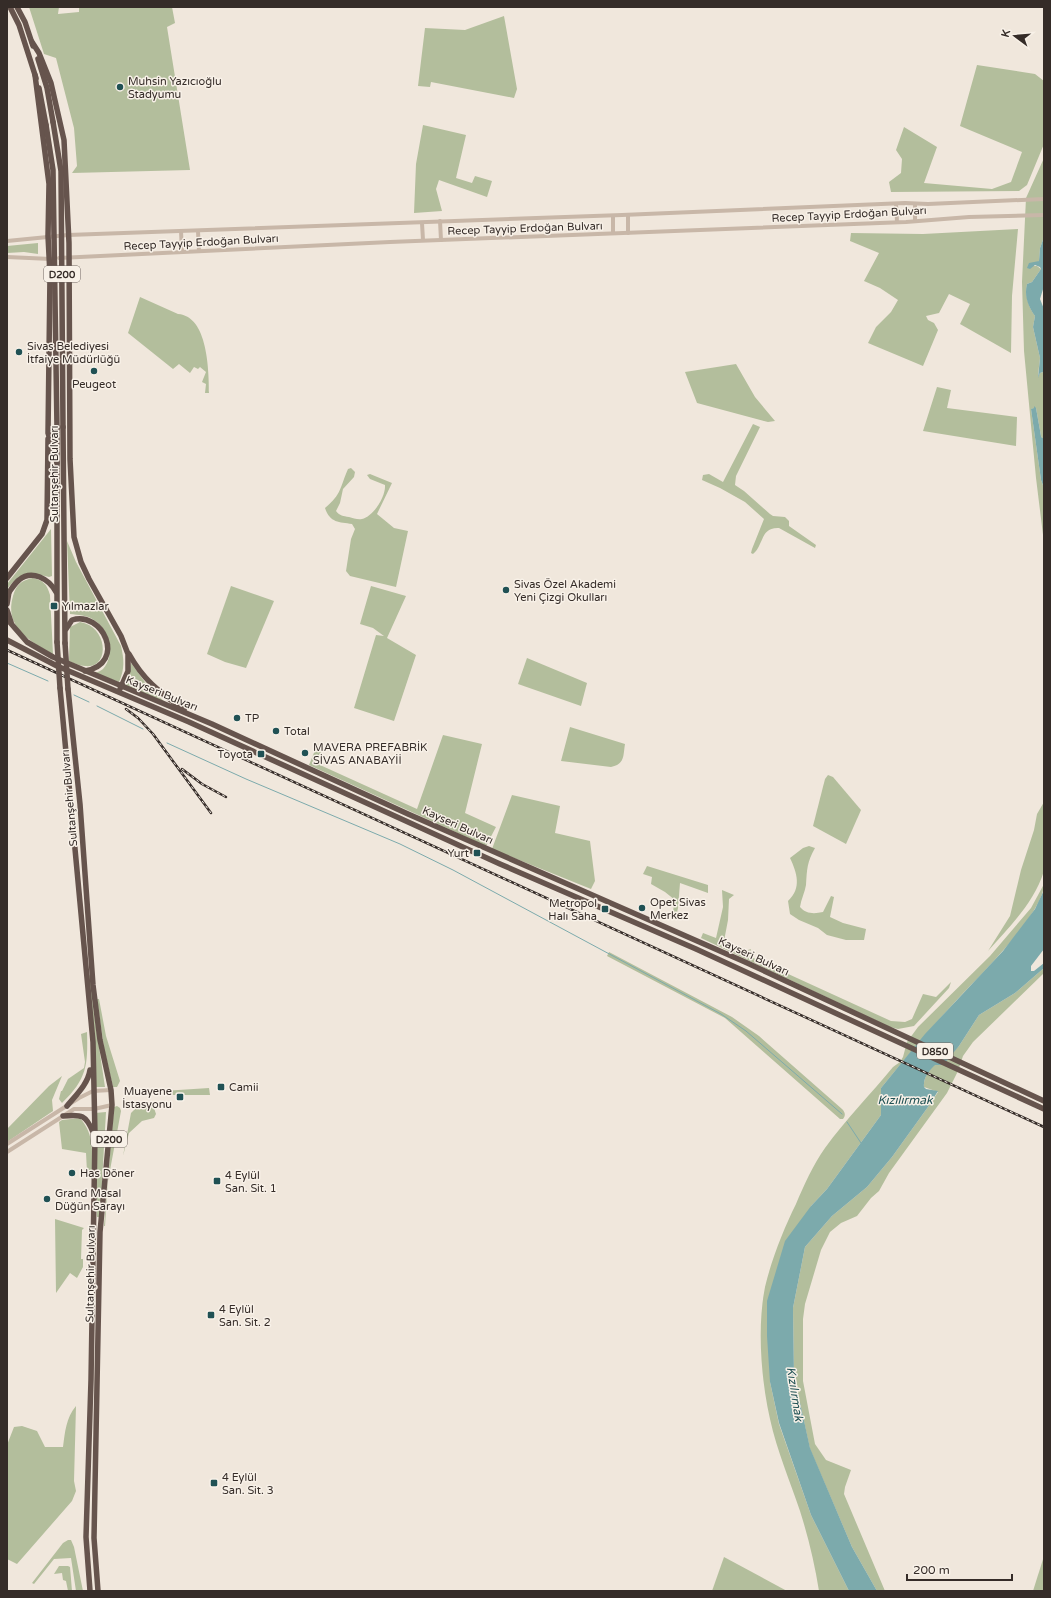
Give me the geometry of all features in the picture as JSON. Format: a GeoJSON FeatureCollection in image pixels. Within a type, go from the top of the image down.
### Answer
{"type":"FeatureCollection","features":[{"type":"Feature","properties":{"kind":"highway","name":"Sultanşehir Bulvarı"},"geometry":{"type":"LineString","coordinates":[[10,7],[19,25],[40,90],[53,170],[57,463],[57,642],[93,1057],[95,1135],[91,1372],[86,1492],[86,1537],[90,1591]]}},
{"type":"Feature","properties":{"kind":"highway","name":"Sultanşehir Bulvarı"},"geometry":{"type":"LineString","coordinates":[[17,7],[25,22],[47,88],[61,171],[65,643],[68,689],[80,804],[93,985],[100,1040],[111,1090],[112,1104],[100,1232],[94,1538],[98,1591]]}},
{"type":"Feature","properties":{"kind":"highway"},"geometry":{"type":"LineString","coordinates":[[32,42],[39,53],[51,83],[64,140],[69,257],[70,459],[74,537],[78,555],[126,649],[139,670],[147,680],[165,696],[192,716]]}},
{"type":"Feature","properties":{"kind":"highway"},"geometry":{"type":"LineString","coordinates":[[7,578],[42,534],[47,520],[50,275],[48,259],[49,184],[34,74]]}},
{"type":"Feature","properties":{"kind":"highway"},"geometry":{"type":"LineString","coordinates":[[48,433],[57,463]]}},
{"type":"Feature","properties":{"kind":"highway"},"geometry":{"type":"LineString","coordinates":[[64,550],[70,459]]}},
{"type":"Feature","properties":{"kind":"highway"},"geometry":{"type":"LineString","coordinates":[[7,604],[8,593],[19,580],[25,576],[33,576],[47,580],[57,594]]}},
{"type":"Feature","properties":{"kind":"highway"},"geometry":{"type":"LineString","coordinates":[[7,610],[12,624]]}},
{"type":"Feature","properties":{"kind":"highway"},"geometry":{"type":"LineString","coordinates":[[7,619],[12,624]]}},
{"type":"Feature","properties":{"kind":"highway"},"geometry":{"type":"LineString","coordinates":[[65,631],[72,620],[84,619],[96,624],[106,638],[108,649],[102,664],[98,667],[84,671]]}},
{"type":"Feature","properties":{"kind":"highway","name":"Kayseri Bulvarı"},"geometry":{"type":"LineString","coordinates":[[12,624],[23,639],[36,648],[189,722],[470,851],[696,949],[1044,1109]]}},
{"type":"Feature","properties":{"kind":"highway","name":"Kayseri Bulvarı"},"geometry":{"type":"LineString","coordinates":[[7,640],[51,663],[192,716],[408,814],[745,962],[1044,1101]]}},
{"type":"Feature","properties":{"kind":"highway"},"geometry":{"type":"LineString","coordinates":[[119,689],[128,666],[129,657],[126,649]]}},
{"type":"Feature","properties":{"kind":"highway"},"geometry":{"type":"LineString","coordinates":[[67,1106],[81,1090],[89,1075],[93,1057]]}},
{"type":"Feature","properties":{"kind":"highway"},"geometry":{"type":"LineString","coordinates":[[63,1116],[76,1114],[82,1116],[88,1121],[95,1135]]}},
{"type":"Feature","properties":{"kind":"street","name":"Recep Tayyip Erdoğan Bulvarı"},"geometry":{"type":"LineString","coordinates":[[7,241],[68,235],[1044,199]]}},
{"type":"Feature","properties":{"kind":"street"},"geometry":{"type":"LineString","coordinates":[[896,204],[897,222]]}},
{"type":"Feature","properties":{"kind":"street"},"geometry":{"type":"LineString","coordinates":[[915,204],[915,220]]}},
{"type":"Feature","properties":{"kind":"street"},"geometry":{"type":"LineString","coordinates":[[628,215],[628,233]]}},
{"type":"Feature","properties":{"kind":"street","name":"Recep Tayyip Erdoğan Bulvarı"},"geometry":{"type":"LineString","coordinates":[[7,257],[48,259],[423,240],[628,233],[897,222],[969,217],[1044,215]]}},
{"type":"Feature","properties":{"kind":"street"},"geometry":{"type":"LineString","coordinates":[[613,216],[613,233]]}},
{"type":"Feature","properties":{"kind":"street"},"geometry":{"type":"LineString","coordinates":[[440,221],[441,240]]}},
{"type":"Feature","properties":{"kind":"street"},"geometry":{"type":"LineString","coordinates":[[422,222],[423,240]]}},
{"type":"Feature","properties":{"kind":"street"},"geometry":{"type":"LineString","coordinates":[[181,231],[182,252]]}},
{"type":"Feature","properties":{"kind":"street"},"geometry":{"type":"LineString","coordinates":[[198,231],[199,251]]}},
{"type":"Feature","properties":{"kind":"street"},"geometry":{"type":"LineString","coordinates":[[7,1144],[93,1091],[111,1090]]}},
{"type":"Feature","properties":{"kind":"street"},"geometry":{"type":"LineString","coordinates":[[7,1152],[74,1109],[94,1109],[112,1104]]}},
{"type":"Feature","properties":{"kind":"green space","name":"Muhsin Yazıcıoğlu Stadyumu"},"geometry":{"type":"Polygon","coordinates":[[[29,7],[59,7],[58,14],[79,12],[79,7],[172,7],[175,23],[167,27],[190,170],[72,173],[77,166],[74,128],[56,58],[44,54],[29,7]]]}},
{"type":"Feature","properties":{"kind":"green space"},"geometry":{"type":"Polygon","coordinates":[[[504,16],[517,89],[514,98],[431,82],[430,87],[418,86],[425,28],[465,30],[504,16]]]}},
{"type":"Feature","properties":{"kind":"green space"},"geometry":{"type":"Polygon","coordinates":[[[977,65],[1035,74],[1044,81],[1044,144],[1027,185],[1019,191],[891,192],[889,182],[901,173],[902,159],[896,150],[904,127],[937,147],[924,183],[992,189],[1011,182],[1022,152],[960,126],[977,65]]]}},
{"type":"Feature","properties":{"kind":"green space"},"geometry":{"type":"Polygon","coordinates":[[[423,125],[466,135],[456,178],[472,183],[475,176],[492,181],[487,197],[439,180],[436,189],[442,211],[414,213],[416,164],[423,125]]]}},
{"type":"Feature","properties":{"kind":"green space"},"geometry":{"type":"Polygon","coordinates":[[[1044,158],[1044,237],[1040,248],[1039,261],[1032,266],[1037,266],[1041,269],[1032,282],[1027,284],[1026,293],[1029,305],[1035,316],[1033,327],[1040,358],[1038,377],[1040,373],[1043,372],[1044,374],[1044,438],[1041,436],[1036,408],[1031,409],[1041,480],[1044,488],[1044,543],[1036,478],[1024,351],[1022,282],[1026,198],[1044,158]]]}},
{"type":"Feature","properties":{"kind":"green space"},"geometry":{"type":"Polygon","coordinates":[[[1018,229],[1012,296],[1011,353],[960,324],[970,304],[949,294],[939,313],[926,316],[928,320],[934,323],[938,330],[923,366],[868,343],[876,327],[891,312],[898,300],[880,288],[864,281],[879,253],[850,241],[851,233],[923,234],[1018,229]]]}},
{"type":"Feature","properties":{"kind":"green space"},"geometry":{"type":"Polygon","coordinates":[[[38,243],[38,254],[24,252],[7,253],[7,246],[38,243]]]}},
{"type":"Feature","properties":{"kind":"green space"},"geometry":{"type":"Polygon","coordinates":[[[140,297],[188,317],[196,324],[205,346],[209,393],[205,393],[206,384],[202,382],[206,372],[200,367],[198,369],[194,367],[190,373],[179,364],[173,369],[128,333],[140,297]]]}},
{"type":"Feature","properties":{"kind":"green space"},"geometry":{"type":"Polygon","coordinates":[[[736,364],[755,397],[775,421],[768,422],[697,403],[685,372],[736,364]]]}},
{"type":"Feature","properties":{"kind":"green space"},"geometry":{"type":"Polygon","coordinates":[[[937,387],[951,390],[947,408],[1017,417],[1016,446],[923,431],[937,387]]]}},
{"type":"Feature","properties":{"kind":"green space"},"geometry":{"type":"Polygon","coordinates":[[[753,424],[760,427],[736,476],[735,485],[773,516],[785,517],[789,521],[789,526],[816,545],[815,548],[779,528],[773,528],[765,533],[756,550],[753,554],[751,553],[764,519],[745,502],[702,480],[703,475],[709,474],[723,482],[753,424]]]}},
{"type":"Feature","properties":{"kind":"green space"},"geometry":{"type":"Polygon","coordinates":[[[351,468],[355,472],[354,477],[343,489],[340,503],[336,511],[342,516],[362,519],[375,510],[384,495],[385,485],[370,479],[367,475],[370,474],[392,483],[377,514],[394,528],[408,531],[396,587],[350,576],[346,571],[351,539],[355,529],[352,524],[339,522],[332,519],[325,508],[335,499],[348,469],[351,468]]]}},
{"type":"Feature","properties":{"kind":"green space"},"geometry":{"type":"Polygon","coordinates":[[[51,529],[52,576],[31,575],[21,577],[7,589],[7,584],[51,529]]]}},
{"type":"Feature","properties":{"kind":"green space"},"geometry":{"type":"Polygon","coordinates":[[[67,541],[76,562],[121,646],[123,664],[119,682],[95,673],[103,669],[109,657],[109,643],[104,629],[91,618],[70,614],[67,541]]]}},
{"type":"Feature","properties":{"kind":"green space"},"geometry":{"type":"Polygon","coordinates":[[[32,578],[44,583],[50,595],[53,654],[27,638],[15,625],[12,616],[11,607],[17,586],[32,578]]]}},
{"type":"Feature","properties":{"kind":"green space"},"geometry":{"type":"Polygon","coordinates":[[[231,586],[274,601],[246,668],[225,662],[207,654],[231,586]]]}},
{"type":"Feature","properties":{"kind":"green space"},"geometry":{"type":"Polygon","coordinates":[[[371,586],[406,596],[387,638],[416,655],[394,721],[354,708],[376,635],[384,636],[373,628],[360,624],[371,586]]]}},
{"type":"Feature","properties":{"kind":"green space"},"geometry":{"type":"Polygon","coordinates":[[[80,622],[89,625],[101,638],[103,647],[102,654],[99,661],[93,665],[83,666],[69,661],[70,627],[80,622]]]}},
{"type":"Feature","properties":{"kind":"green space"},"geometry":{"type":"Polygon","coordinates":[[[527,658],[587,683],[581,706],[518,684],[527,658]]]}},
{"type":"Feature","properties":{"kind":"green space"},"geometry":{"type":"Polygon","coordinates":[[[131,663],[150,689],[165,702],[125,686],[131,663]]]}},
{"type":"Feature","properties":{"kind":"green space"},"geometry":{"type":"Polygon","coordinates":[[[570,727],[625,744],[621,762],[616,766],[611,767],[561,761],[570,727]]]}},
{"type":"Feature","properties":{"kind":"green space"},"geometry":{"type":"Polygon","coordinates":[[[443,735],[482,744],[465,813],[496,827],[486,846],[309,765],[318,743],[319,751],[322,753],[318,757],[320,765],[417,809],[443,735]]]}},
{"type":"Feature","properties":{"kind":"green space"},"geometry":{"type":"Polygon","coordinates":[[[828,775],[833,777],[861,810],[846,844],[813,826],[825,779],[828,775]]]}},
{"type":"Feature","properties":{"kind":"green space"},"geometry":{"type":"Polygon","coordinates":[[[512,795],[560,806],[555,833],[590,841],[595,881],[591,889],[492,849],[512,795]]]}},
{"type":"Feature","properties":{"kind":"green space"},"geometry":{"type":"Polygon","coordinates":[[[1044,802],[1044,871],[1040,883],[1028,904],[988,951],[1010,916],[1037,814],[1044,802]]]}},
{"type":"Feature","properties":{"kind":"green space"},"geometry":{"type":"Polygon","coordinates":[[[809,846],[815,848],[809,862],[800,907],[810,913],[823,912],[831,896],[834,897],[830,917],[843,923],[866,929],[864,940],[846,940],[827,935],[818,928],[799,920],[790,914],[788,901],[795,891],[797,880],[795,869],[790,858],[803,848],[809,846]]]}},
{"type":"Feature","properties":{"kind":"green space"},"geometry":{"type":"Polygon","coordinates":[[[647,866],[708,885],[708,893],[680,883],[676,917],[672,916],[675,900],[651,884],[652,877],[643,874],[647,866]]]}},
{"type":"Feature","properties":{"kind":"green space"},"geometry":{"type":"Polygon","coordinates":[[[1044,884],[1041,897],[1033,912],[1007,946],[936,1023],[881,1088],[881,1115],[827,1189],[811,1206],[770,1382],[779,1424],[811,1515],[849,1591],[819,1591],[803,1521],[773,1431],[764,1387],[761,1353],[761,1319],[765,1287],[774,1256],[782,1234],[802,1190],[825,1148],[841,1127],[893,1067],[900,1062],[907,1042],[918,1027],[990,956],[1031,908],[1044,884]]]}},
{"type":"Feature","properties":{"kind":"green space"},"geometry":{"type":"Polygon","coordinates":[[[722,890],[734,895],[729,899],[728,920],[724,941],[745,951],[751,949],[749,956],[891,1021],[905,1022],[912,1019],[923,994],[936,997],[951,982],[949,988],[914,1026],[898,1029],[890,1027],[701,938],[703,933],[716,938],[723,907],[722,890]]]}},
{"type":"Feature","properties":{"kind":"green space"},"geometry":{"type":"Polygon","coordinates":[[[609,952],[732,1017],[759,1036],[842,1109],[845,1114],[843,1119],[840,1119],[725,1018],[607,956],[609,952]]]}},
{"type":"Feature","properties":{"kind":"green space"},"geometry":{"type":"Polygon","coordinates":[[[1044,968],[1044,973],[973,1042],[963,1056],[958,1071],[947,1093],[889,1173],[879,1191],[871,1198],[857,1216],[841,1223],[830,1232],[821,1250],[805,1304],[803,1319],[803,1381],[815,1444],[826,1460],[851,1470],[844,1494],[885,1591],[877,1591],[852,1547],[810,1449],[794,1375],[793,1308],[805,1247],[832,1216],[867,1187],[892,1157],[928,1107],[938,1092],[924,1087],[925,1078],[928,1072],[934,1065],[940,1065],[959,1046],[979,1015],[1015,993],[1044,968]]]}},
{"type":"Feature","properties":{"kind":"green space"},"geometry":{"type":"Polygon","coordinates":[[[90,975],[93,1007],[105,1087],[94,1087],[88,976],[90,975]]]}},
{"type":"Feature","properties":{"kind":"green space"},"geometry":{"type":"Polygon","coordinates":[[[97,999],[99,999],[106,1036],[120,1081],[117,1087],[113,1087],[104,1048],[97,999]]]}},
{"type":"Feature","properties":{"kind":"green space"},"geometry":{"type":"Polygon","coordinates":[[[87,1032],[87,1054],[84,1071],[77,1086],[62,1103],[59,1099],[61,1091],[68,1079],[84,1068],[85,1062],[81,1034],[87,1032]]]}},
{"type":"Feature","properties":{"kind":"green space"},"geometry":{"type":"Polygon","coordinates":[[[62,1076],[52,1100],[53,1111],[7,1142],[7,1129],[49,1086],[62,1076]]]}},
{"type":"Feature","properties":{"kind":"green space"},"geometry":{"type":"Polygon","coordinates":[[[209,1088],[210,1095],[163,1095],[163,1091],[209,1088]]]}},
{"type":"Feature","properties":{"kind":"green space"},"geometry":{"type":"Polygon","coordinates":[[[136,1102],[152,1102],[156,1114],[154,1118],[142,1121],[129,1133],[123,1156],[131,1113],[135,1109],[136,1102]]]}},
{"type":"Feature","properties":{"kind":"green space"},"geometry":{"type":"Polygon","coordinates":[[[117,1106],[121,1111],[108,1181],[104,1226],[114,1107],[117,1106]]]}},
{"type":"Feature","properties":{"kind":"green space"},"geometry":{"type":"Polygon","coordinates":[[[106,1112],[100,1217],[97,1217],[95,1113],[106,1112]]]}},
{"type":"Feature","properties":{"kind":"green space"},"geometry":{"type":"Polygon","coordinates":[[[80,1118],[85,1124],[92,1144],[91,1175],[87,1172],[86,1153],[62,1149],[59,1122],[62,1120],[80,1118]]]}},
{"type":"Feature","properties":{"kind":"green space"},"geometry":{"type":"Polygon","coordinates":[[[55,1219],[84,1228],[82,1230],[81,1259],[83,1259],[83,1267],[77,1278],[70,1273],[56,1293],[55,1219]]]}},
{"type":"Feature","properties":{"kind":"green space"},"geometry":{"type":"Polygon","coordinates":[[[76,1406],[74,1481],[76,1491],[72,1501],[17,1564],[7,1559],[7,1445],[14,1427],[22,1426],[37,1431],[45,1447],[63,1447],[68,1420],[76,1406]]]}},
{"type":"Feature","properties":{"kind":"green space"},"geometry":{"type":"Polygon","coordinates":[[[71,1540],[74,1547],[83,1591],[76,1591],[71,1558],[54,1559],[34,1584],[32,1583],[63,1543],[71,1540]]]}},
{"type":"Feature","properties":{"kind":"green space"},"geometry":{"type":"Polygon","coordinates":[[[1044,1556],[1044,1591],[1033,1591],[1044,1556]]]}},
{"type":"Feature","properties":{"kind":"green space"},"geometry":{"type":"Polygon","coordinates":[[[724,1557],[787,1591],[712,1591],[724,1557]]]}},
{"type":"Feature","properties":{"kind":"green space"},"geometry":{"type":"Polygon","coordinates":[[[59,1566],[70,1567],[72,1591],[68,1591],[66,1581],[63,1580],[62,1573],[54,1574],[59,1566]]]}},
{"type":"Feature","properties":{"kind":"water"},"geometry":{"type":"Polygon","coordinates":[[[1044,237],[1044,286],[1040,299],[1044,309],[1044,374],[1043,372],[1040,373],[1038,378],[1040,358],[1033,327],[1035,316],[1030,308],[1026,293],[1027,284],[1032,282],[1041,269],[1035,265],[1030,269],[1027,268],[1029,263],[1039,261],[1040,248],[1044,237]]]}},
{"type":"Feature","properties":{"kind":"water"},"geometry":{"type":"Polygon","coordinates":[[[1034,406],[1036,408],[1041,436],[1044,438],[1044,488],[1041,480],[1031,409],[1034,408],[1034,406]]]}},
{"type":"Feature","properties":{"kind":"water","name":"Kızılırmak"},"geometry":{"type":"Polygon","coordinates":[[[1044,890],[1044,949],[1031,966],[1031,971],[1034,971],[1044,963],[1044,968],[1015,993],[979,1015],[959,1046],[943,1065],[935,1065],[925,1078],[924,1084],[926,1089],[938,1091],[928,1107],[892,1157],[867,1187],[832,1216],[805,1247],[793,1308],[794,1375],[810,1448],[852,1547],[877,1591],[849,1591],[811,1515],[779,1423],[770,1382],[767,1336],[767,1301],[785,1241],[811,1206],[827,1189],[881,1115],[881,1088],[925,1034],[1003,951],[1035,909],[1044,890]]]}},
{"type":"Feature","properties":{"kind":"waterway"},"geometry":{"type":"LineString","coordinates":[[7,663],[48,681]]}},
{"type":"Feature","properties":{"kind":"waterway"},"geometry":{"type":"LineString","coordinates":[[74,695],[89,702]]}},
{"type":"Feature","properties":{"kind":"waterway"},"geometry":{"type":"LineString","coordinates":[[97,706],[143,729]]}},
{"type":"Feature","properties":{"kind":"waterway"},"geometry":{"type":"LineString","coordinates":[[167,743],[246,779],[400,844],[453,870],[721,1014],[746,1031],[842,1114]]}},
{"type":"Feature","properties":{"kind":"waterway"},"geometry":{"type":"LineString","coordinates":[[847,1122],[861,1143]]}},
{"type":"Feature","properties":{"kind":"railway"},"geometry":{"type":"LineString","coordinates":[[7,650],[1044,1127]]}},
{"type":"Feature","properties":{"kind":"railway"},"geometry":{"type":"LineString","coordinates":[[126,709],[138,718],[153,734],[211,813]]}},
{"type":"Feature","properties":{"kind":"railway"},"geometry":{"type":"LineString","coordinates":[[182,769],[202,784],[226,797]]}},
{"type":"Feature","properties":{"kind":"place","name":"Muhsin Yazıcıoğlu Stadyumu"},"geometry":{"type":"Point","coordinates":[120,87]}},
{"type":"Feature","properties":{"kind":"place","name":"Sivas Belediyesi İtfaiye Müdürlüğü"},"geometry":{"type":"Point","coordinates":[19,352]}},
{"type":"Feature","properties":{"kind":"place","name":"Peugeot"},"geometry":{"type":"Point","coordinates":[94,371]}},
{"type":"Feature","properties":{"kind":"place","name":"Sivas Özel Akademi Yeni Çizgi Okulları"},"geometry":{"type":"Point","coordinates":[506,590]}},
{"type":"Feature","properties":{"kind":"place","name":"Yılmazlar"},"geometry":{"type":"Point","coordinates":[54,606]}},
{"type":"Feature","properties":{"kind":"place","name":"TP"},"geometry":{"type":"Point","coordinates":[237,718]}},
{"type":"Feature","properties":{"kind":"place","name":"Total"},"geometry":{"type":"Point","coordinates":[276,731]}},
{"type":"Feature","properties":{"kind":"place","name":"MAVERA PREFABRİK SİVAS ANABAYİİ"},"geometry":{"type":"Point","coordinates":[305,753]}},
{"type":"Feature","properties":{"kind":"place","name":"Toyota"},"geometry":{"type":"Point","coordinates":[261,754]}},
{"type":"Feature","properties":{"kind":"place","name":"Yurt"},"geometry":{"type":"Point","coordinates":[477,853]}},
{"type":"Feature","properties":{"kind":"place","name":"Opet Sivas Merkez"},"geometry":{"type":"Point","coordinates":[642,908]}},
{"type":"Feature","properties":{"kind":"place","name":"Metropol Halı Saha"},"geometry":{"type":"Point","coordinates":[605,909]}},
{"type":"Feature","properties":{"kind":"place","name":"Camii"},"geometry":{"type":"Point","coordinates":[221,1087]}},
{"type":"Feature","properties":{"kind":"place","name":"Muayene İstasyonu"},"geometry":{"type":"Point","coordinates":[180,1097]}},
{"type":"Feature","properties":{"kind":"place","name":"Has Döner"},"geometry":{"type":"Point","coordinates":[72,1173]}},
{"type":"Feature","properties":{"kind":"place","name":"4 Eylül San. Sit. 1"},"geometry":{"type":"Point","coordinates":[217,1181]}},
{"type":"Feature","properties":{"kind":"place","name":"Grand Masal Düğün Sarayı"},"geometry":{"type":"Point","coordinates":[47,1199]}},
{"type":"Feature","properties":{"kind":"place","name":"4 Eylül San. Sit. 2"},"geometry":{"type":"Point","coordinates":[211,1315]}},
{"type":"Feature","properties":{"kind":"place","name":"4 Eylül San. Sit. 3"},"geometry":{"type":"Point","coordinates":[214,1483]}}]}
